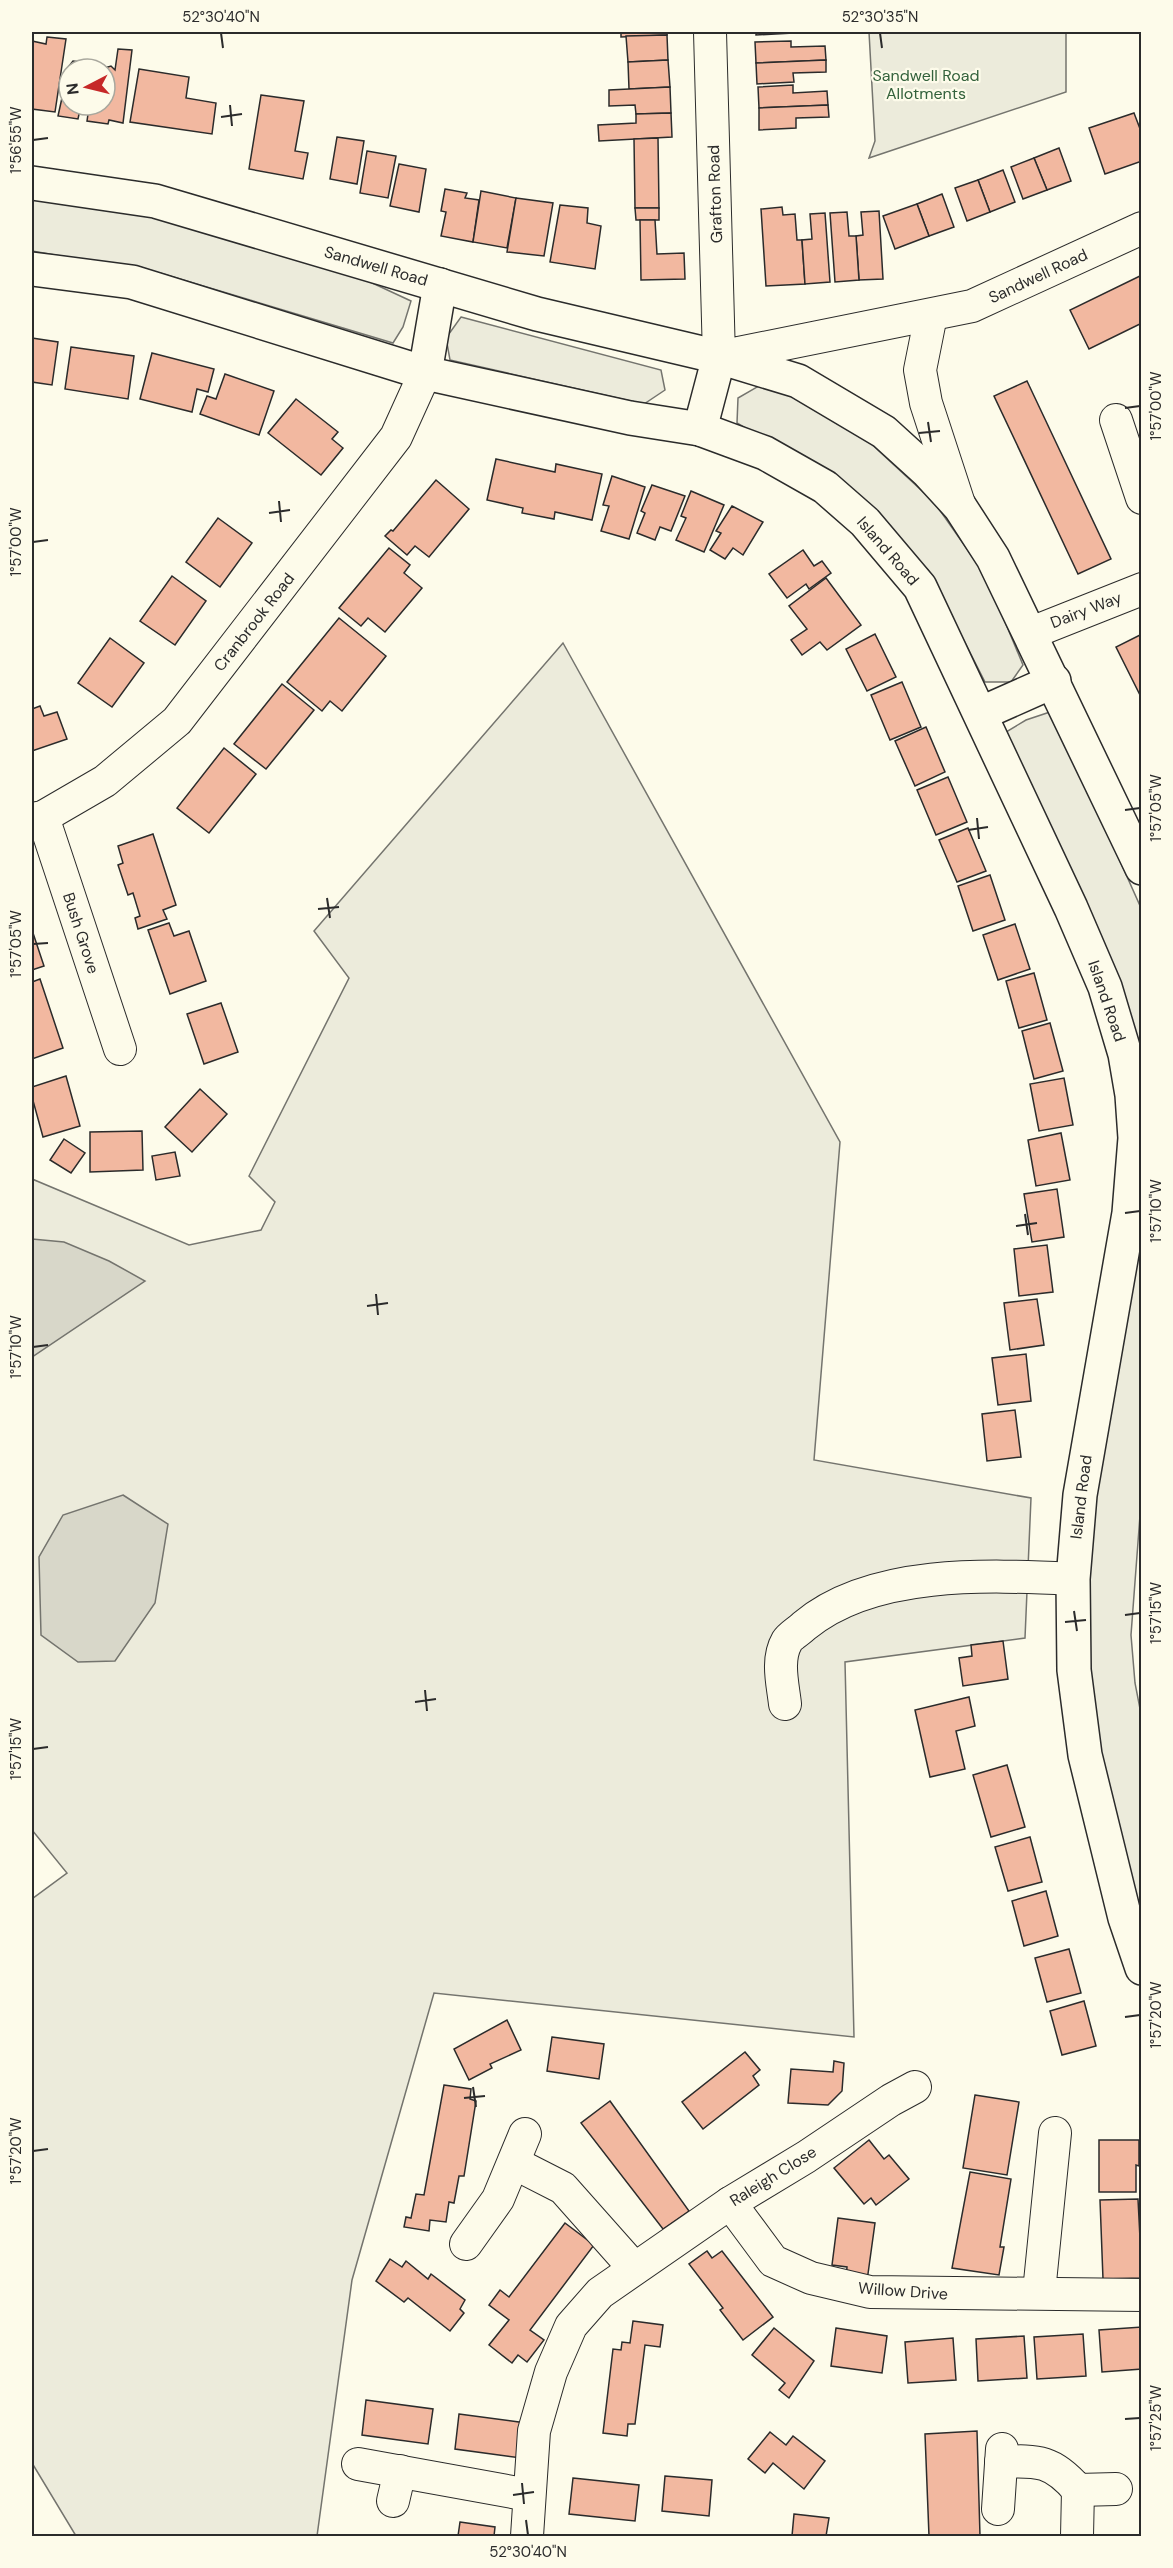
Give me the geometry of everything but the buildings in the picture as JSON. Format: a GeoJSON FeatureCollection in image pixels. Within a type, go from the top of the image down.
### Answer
{"type":"FeatureCollection","features":[{"type":"Feature","properties":{"kind":"main road","name":"Sandwell Road"},"geometry":{"type":"LineString","coordinates":[[32,183],[155,201],[537,314],[719,357],[798,381],[884,432],[928,472],[960,507]]}},
{"type":"Feature","properties":{"kind":"main road"},"geometry":{"type":"LineString","coordinates":[[32,269],[132,282],[425,374],[630,418],[700,429],[719,357]]}},
{"type":"Feature","properties":{"kind":"main road"},"geometry":{"type":"LineString","coordinates":[[425,374],[440,285]]}},
{"type":"Feature","properties":{"kind":"main road","name":"Island Road"},"geometry":{"type":"LineString","coordinates":[[700,429],[776,459],[825,487],[865,522],[920,587],[982,713],[1076,918],[1104,987],[1125,1054],[1132,1095],[1135,1138],[1135,1215],[1080,1495],[1073,1579],[1074,1670],[1085,1755],[1125,1918],[1141,1968]]}},
{"type":"Feature","properties":{"kind":"main road"},"geometry":{"type":"LineString","coordinates":[[960,507],[993,558],[1142,868]]}},
{"type":"Feature","properties":{"kind":"main road"},"geometry":{"type":"LineString","coordinates":[[982,713],[1054,681]]}},
{"type":"Feature","properties":{"kind":"street","name":"Grafton Road"},"geometry":{"type":"LineString","coordinates":[[710,32],[719,357]]}},
{"type":"Feature","properties":{"kind":"street","name":"Sandwell Road"},"geometry":{"type":"LineString","coordinates":[[719,357],[972,306],[1142,228]]}},
{"type":"Feature","properties":{"kind":"street"},"geometry":{"type":"LineString","coordinates":[[931,315],[921,370],[926,403],[960,507]]}},
{"type":"Feature","properties":{"kind":"street","name":"Cranbrook Road"},"geometry":{"type":"LineString","coordinates":[[37,818],[105,781],[177,721],[396,437],[425,374]]}},
{"type":"Feature","properties":{"kind":"street"},"geometry":{"type":"LineString","coordinates":[[1116,420],[1142,498]]}},
{"type":"Feature","properties":{"kind":"street","name":"Dairy Way"},"geometry":{"type":"LineString","coordinates":[[1030,633],[1142,589]]}},
{"type":"Feature","properties":{"kind":"street","name":"Bush Grove"},"geometry":{"type":"LineString","coordinates":[[37,818],[120,1049]]}},
{"type":"Feature","properties":{"kind":"street"},"geometry":{"type":"LineString","coordinates":[[785,1704],[781,1667],[787,1641],[814,1618],[858,1595],[983,1575],[1073,1579]]}},
{"type":"Feature","properties":{"kind":"street","name":"Raleigh Close"},"geometry":{"type":"LineString","coordinates":[[527,2536],[534,2431],[551,2372],[571,2326],[600,2293],[634,2268],[730,2203],[915,2087]]}},
{"type":"Feature","properties":{"kind":"street"},"geometry":{"type":"LineString","coordinates":[[1039,2292],[1055,2133]]}},
{"type":"Feature","properties":{"kind":"street"},"geometry":{"type":"LineString","coordinates":[[466,2244],[498,2199],[525,2134]]}},
{"type":"Feature","properties":{"kind":"street"},"geometry":{"type":"LineString","coordinates":[[513,2163],[563,2188],[634,2268]]}},
{"type":"Feature","properties":{"kind":"street","name":"Willow Drive"},"geometry":{"type":"LineString","coordinates":[[730,2203],[773,2261],[811,2278],[870,2292],[970,2295],[1039,2292],[1142,2295]]}},
{"type":"Feature","properties":{"kind":"street"},"geometry":{"type":"LineString","coordinates":[[998,2509],[1002,2456],[1048,2464],[1063,2473],[1078,2490],[1077,2536]]}},
{"type":"Feature","properties":{"kind":"street"},"geometry":{"type":"LineString","coordinates":[[358,2464],[529,2495]]}},
{"type":"Feature","properties":{"kind":"street"},"geometry":{"type":"LineString","coordinates":[[393,2501],[400,2471]]}},
{"type":"Feature","properties":{"kind":"street"},"geometry":{"type":"LineString","coordinates":[[1078,2490],[1116,2489]]}},
{"type":"Feature","properties":{"kind":"green space","name":"Sandwell Road Allotments"},"geometry":{"type":"Polygon","coordinates":[[[869,32],[1066,32],[1066,92],[869,158],[875,141],[869,32]]]}},
{"type":"Feature","properties":{"kind":"green space"},"geometry":{"type":"Polygon","coordinates":[[[32,198],[145,214],[368,281],[411,301],[403,327],[393,343],[160,273],[32,251],[32,198]]]}},
{"type":"Feature","properties":{"kind":"green space"},"geometry":{"type":"Polygon","coordinates":[[[461,317],[661,370],[665,390],[644,404],[450,360],[446,338],[461,317]]]}},
{"type":"Feature","properties":{"kind":"green space"},"geometry":{"type":"Polygon","coordinates":[[[764,383],[853,427],[934,502],[986,576],[1023,665],[1011,682],[985,682],[928,570],[841,484],[737,423],[738,398],[764,383]]]}},
{"type":"Feature","properties":{"kind":"green space"},"geometry":{"type":"Polygon","coordinates":[[[563,643],[840,1142],[814,1460],[1031,1498],[1025,1638],[845,1662],[854,2037],[434,1993],[352,2280],[317,2536],[76,2536],[32,2463],[32,1899],[67,1873],[32,1830],[32,1179],[189,1245],[261,1230],[275,1202],[249,1176],[349,978],[314,931],[563,643]]]}},
{"type":"Feature","properties":{"kind":"green space"},"geometry":{"type":"Polygon","coordinates":[[[1053,711],[1141,908],[1141,1088],[1006,732],[1026,720],[1053,711]]]}},
{"type":"Feature","properties":{"kind":"green space"},"geometry":{"type":"Polygon","coordinates":[[[1142,1234],[1142,1489],[1131,1635],[1135,1683],[1142,1719],[1141,1915],[1092,1741],[1085,1583],[1103,1425],[1142,1234]]]}},
{"type":"Feature","properties":{"kind":"shaded area"},"geometry":{"type":"Polygon","coordinates":[[[32,1239],[64,1242],[109,1261],[145,1281],[32,1357],[32,1239]]]}},
{"type":"Feature","properties":{"kind":"shaded area"},"geometry":{"type":"Polygon","coordinates":[[[123,1495],[168,1524],[155,1603],[115,1661],[78,1662],[41,1635],[39,1557],[63,1515],[123,1495]]]}}]}
